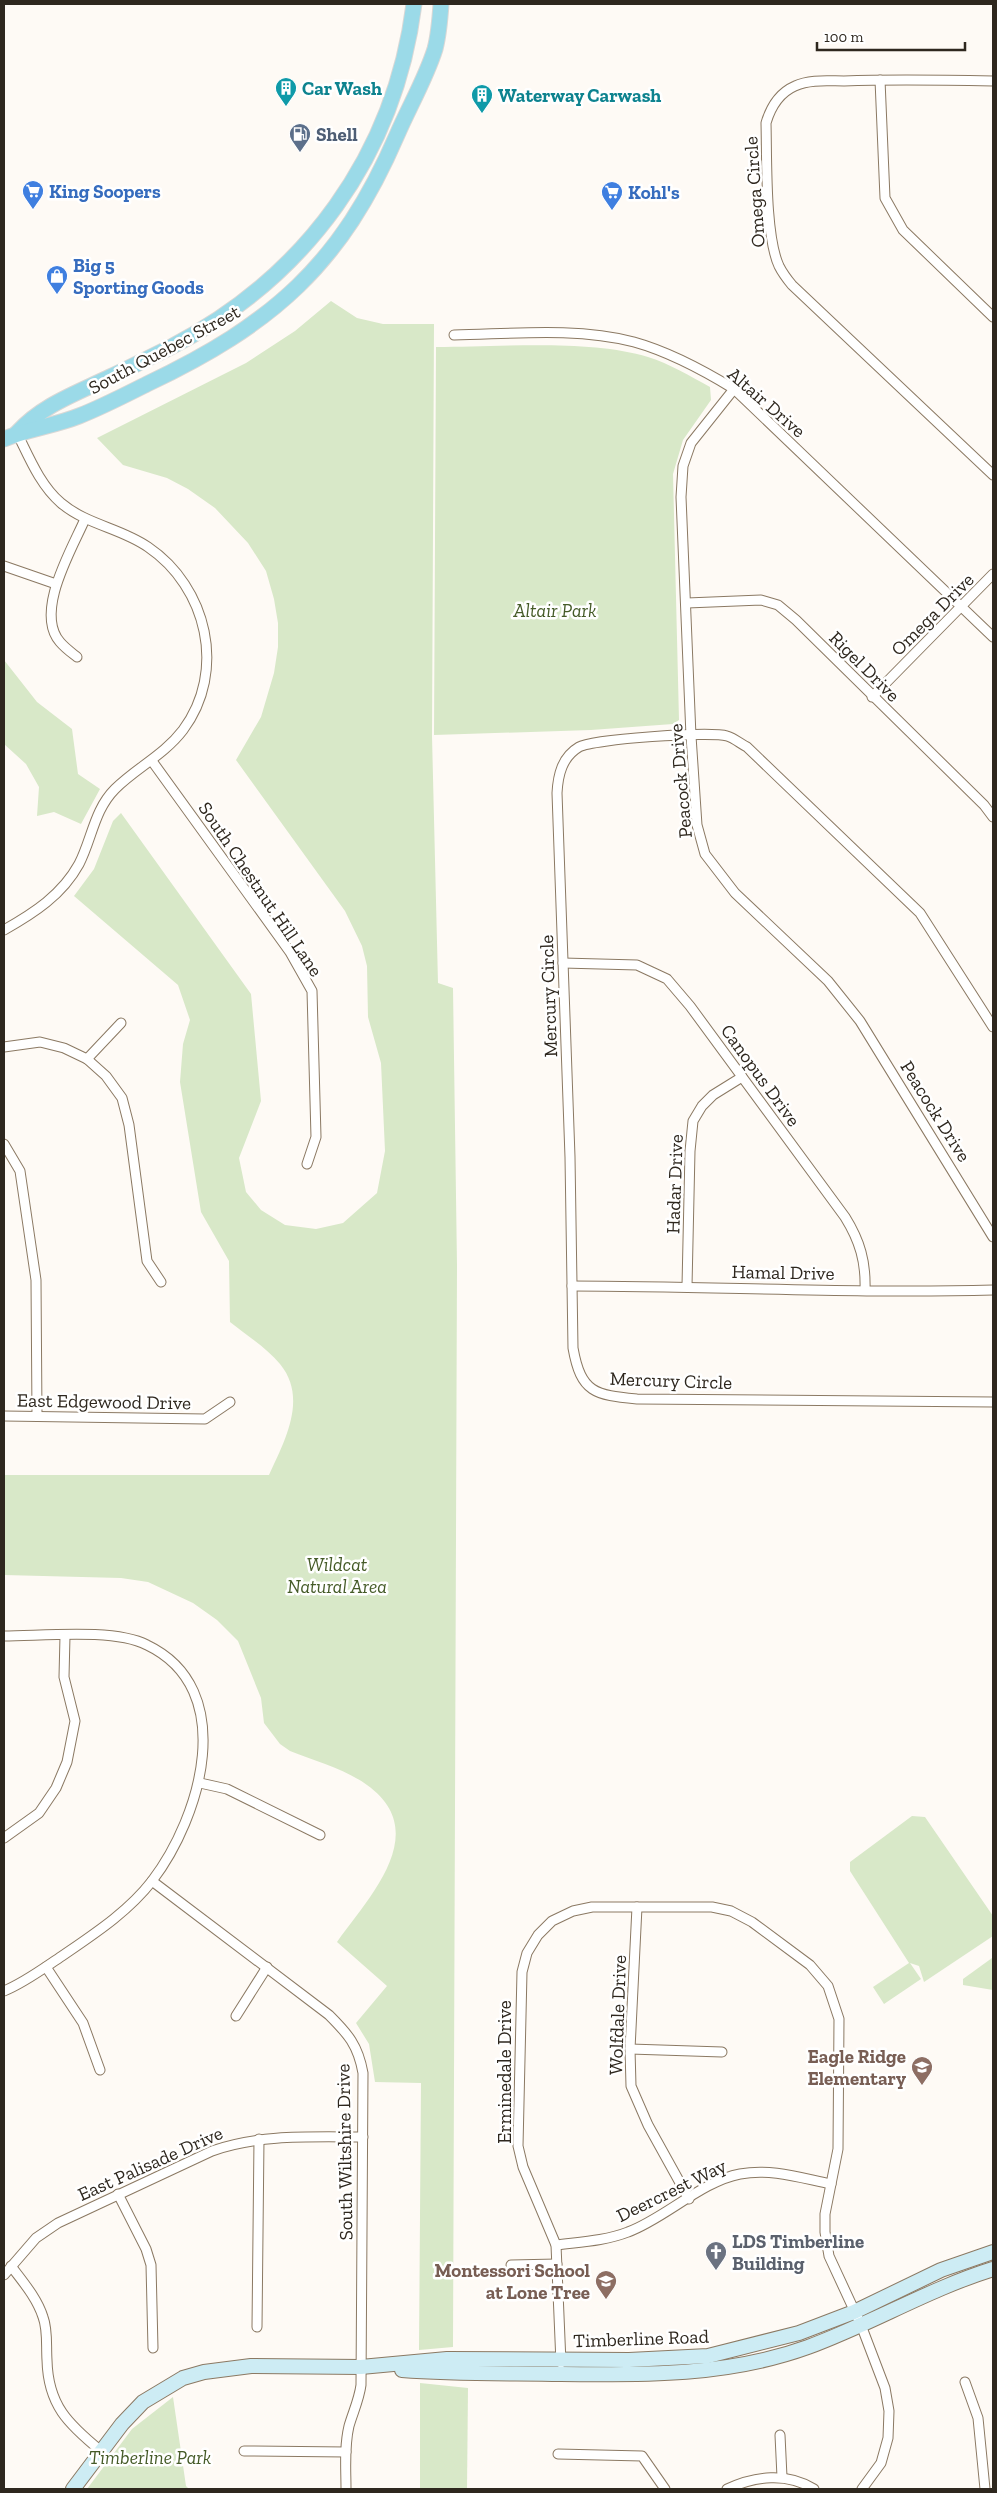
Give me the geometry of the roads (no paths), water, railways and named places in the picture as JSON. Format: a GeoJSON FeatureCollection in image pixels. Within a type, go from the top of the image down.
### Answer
{"type":"FeatureCollection","features":[{"type":"Feature","properties":{"kind":"main road","name":"South Quebec Street"},"geometry":{"type":"LineString","coordinates":[[10,436],[36,414],[61,400],[171,347],[220,319],[260,289],[294,257],[327,219],[355,178],[378,134],[401,74],[414,4]]}},
{"type":"Feature","properties":{"kind":"main road","name":"South Quebec Street"},"geometry":{"type":"LineString","coordinates":[[10,436],[48,427],[81,416],[180,368],[236,337],[258,321],[302,283],[323,261],[367,198],[434,49],[441,4]]}},
{"type":"Feature","properties":{"kind":"street"},"geometry":{"type":"LineString","coordinates":[[880,80],[885,198],[903,230],[993,317]]}},
{"type":"Feature","properties":{"kind":"street","name":"Omega Circle"},"geometry":{"type":"LineString","coordinates":[[993,81],[880,80],[806,82],[780,96],[770,109],[766,123],[773,250],[779,266],[792,285],[993,474]]}},
{"type":"Feature","properties":{"kind":"street","name":"Altair Drive"},"geometry":{"type":"LineString","coordinates":[[454,335],[562,333],[633,342],[703,370],[734,389],[993,637]]}},
{"type":"Feature","properties":{"kind":"street","name":"Peacock Drive"},"geometry":{"type":"LineString","coordinates":[[734,389],[691,443],[683,466],[681,497],[687,603],[691,736],[697,825],[705,854],[735,893],[828,981],[860,1021],[993,1237]]}},
{"type":"Feature","properties":{"kind":"street"},"geometry":{"type":"LineString","coordinates":[[4,930],[42,908],[63,888],[80,863],[101,806],[114,790],[152,761],[183,730],[197,705],[206,670],[207,652],[205,630],[199,608],[188,589],[165,560],[131,538],[85,519],[50,493],[10,436]]}},
{"type":"Feature","properties":{"kind":"street"},"geometry":{"type":"LineString","coordinates":[[78,657],[59,642],[52,627],[51,606],[56,584],[85,519]]}},
{"type":"Feature","properties":{"kind":"street"},"geometry":{"type":"LineString","coordinates":[[4,566],[56,584]]}},
{"type":"Feature","properties":{"kind":"street","name":"Omega Drive"},"geometry":{"type":"LineString","coordinates":[[872,697],[993,574]]}},
{"type":"Feature","properties":{"kind":"street","name":"Rigel Drive"},"geometry":{"type":"LineString","coordinates":[[687,603],[761,600],[778,605],[796,620],[872,697],[984,805],[993,817]]}},
{"type":"Feature","properties":{"kind":"street","name":"Mercury Circle"},"geometry":{"type":"LineString","coordinates":[[993,1027],[920,913],[747,748],[727,736],[691,736],[593,742],[579,747],[567,758],[559,773],[556,793],[563,963],[573,1348],[576,1366],[584,1383],[603,1396],[637,1399],[993,1402]]}},
{"type":"Feature","properties":{"kind":"street","name":"South Chestnut Hill Lane"},"geometry":{"type":"LineString","coordinates":[[152,761],[290,952],[312,991],[316,1137],[307,1164]]}},
{"type":"Feature","properties":{"kind":"street","name":"Canopus Drive"},"geometry":{"type":"LineString","coordinates":[[563,963],[637,965],[667,979],[690,1006],[856,1235],[866,1269],[865,1290]]}},
{"type":"Feature","properties":{"kind":"street"},"geometry":{"type":"LineString","coordinates":[[87,1059],[121,1023]]}},
{"type":"Feature","properties":{"kind":"street"},"geometry":{"type":"LineString","coordinates":[[4,1047],[40,1042],[64,1048],[87,1059],[106,1076],[122,1098],[129,1125],[148,1261],[161,1282]]}},
{"type":"Feature","properties":{"kind":"street","name":"Hadar Drive"},"geometry":{"type":"LineString","coordinates":[[687,1286],[690,1151],[693,1121],[702,1106],[713,1096],[742,1077]]}},
{"type":"Feature","properties":{"kind":"street"},"geometry":{"type":"LineString","coordinates":[[4,1144],[20,1171],[36,1280],[37,1416]]}},
{"type":"Feature","properties":{"kind":"street","name":"Hamal Drive"},"geometry":{"type":"LineString","coordinates":[[572,1286],[687,1286],[921,1292],[993,1290]]}},
{"type":"Feature","properties":{"kind":"street","name":"East Edgewood Drive"},"geometry":{"type":"LineString","coordinates":[[4,1416],[205,1419],[230,1402]]}},
{"type":"Feature","properties":{"kind":"street"},"geometry":{"type":"LineString","coordinates":[[4,1636],[124,1638],[147,1644],[182,1671],[193,1690],[202,1721],[204,1747],[200,1783],[172,1848],[152,1881],[108,1924],[46,1967],[4,1991]]}},
{"type":"Feature","properties":{"kind":"street"},"geometry":{"type":"LineString","coordinates":[[4,1838],[39,1813],[56,1788],[67,1762],[75,1721],[64,1677],[65,1636]]}},
{"type":"Feature","properties":{"kind":"street"},"geometry":{"type":"LineString","coordinates":[[200,1783],[227,1789],[320,1836]]}},
{"type":"Feature","properties":{"kind":"street","name":"South Wiltshire Drive"},"geometry":{"type":"LineString","coordinates":[[152,1881],[329,2015],[347,2033],[359,2052],[363,2073],[361,2367],[359,2400],[349,2427],[346,2452],[346,2489]]}},
{"type":"Feature","properties":{"kind":"street","name":"Erminedale Drive"},"geometry":{"type":"LineString","coordinates":[[560,2374],[556,2245],[523,2167],[518,2146],[520,1995],[527,1953],[538,1936],[552,1922],[573,1911],[606,1906],[712,1907],[731,1911],[752,1922],[810,1966],[828,1986],[836,2007],[839,2031],[838,2149],[825,2214],[826,2240],[829,2256],[861,2325],[885,2388],[888,2411],[888,2438],[881,2463],[862,2489]]}},
{"type":"Feature","properties":{"kind":"street","name":"Wolfdale Drive"},"geometry":{"type":"LineString","coordinates":[[637,1907],[630,2049],[631,2086],[635,2100],[689,2199]]}},
{"type":"Feature","properties":{"kind":"street"},"geometry":{"type":"LineString","coordinates":[[46,1967],[82,2023],[100,2070]]}},
{"type":"Feature","properties":{"kind":"street"},"geometry":{"type":"LineString","coordinates":[[236,2016],[267,1967]]}},
{"type":"Feature","properties":{"kind":"street"},"geometry":{"type":"LineString","coordinates":[[630,2049],[722,2052]]}},
{"type":"Feature","properties":{"kind":"street","name":"East Palisade Drive"},"geometry":{"type":"LineString","coordinates":[[4,2275],[36,2238],[58,2223],[212,2151],[236,2142],[259,2139],[363,2137]]}},
{"type":"Feature","properties":{"kind":"street"},"geometry":{"type":"LineString","coordinates":[[257,2327],[259,2139]]}},
{"type":"Feature","properties":{"kind":"street","name":"Deercrest Way"},"geometry":{"type":"LineString","coordinates":[[556,2245],[596,2240],[628,2232],[722,2180],[758,2172],[779,2173],[831,2184]]}},
{"type":"Feature","properties":{"kind":"street"},"geometry":{"type":"LineString","coordinates":[[118,2194],[143,2242],[151,2265],[153,2348]]}},
{"type":"Feature","properties":{"kind":"street","name":"Timberline Road"},"geometry":{"type":"LineString","coordinates":[[361,2367],[447,2360],[629,2360],[708,2356],[771,2342],[854,2312],[941,2270],[993,2252]]}},
{"type":"Feature","properties":{"kind":"street"},"geometry":{"type":"LineString","coordinates":[[511,2265],[556,2264]]}},
{"type":"Feature","properties":{"kind":"street"},"geometry":{"type":"LineString","coordinates":[[11,2266],[37,2301],[44,2320],[46,2362],[55,2404],[66,2420],[101,2451]]}},
{"type":"Feature","properties":{"kind":"street","name":"Timberline Road"},"geometry":{"type":"LineString","coordinates":[[73,2489],[122,2424],[143,2402],[183,2378],[204,2372],[251,2366],[361,2367],[447,2374],[679,2373],[742,2366],[808,2347],[861,2325],[925,2294],[993,2269]]}},
{"type":"Feature","properties":{"kind":"street"},"geometry":{"type":"LineString","coordinates":[[964,2382],[978,2418],[985,2489]]}},
{"type":"Feature","properties":{"kind":"street"},"geometry":{"type":"LineString","coordinates":[[780,2435],[782,2477]]}},
{"type":"Feature","properties":{"kind":"street"},"geometry":{"type":"LineString","coordinates":[[244,2452],[346,2452]]}},
{"type":"Feature","properties":{"kind":"street"},"geometry":{"type":"LineString","coordinates":[[558,2454],[642,2456],[665,2489]]}},
{"type":"Feature","properties":{"kind":"street"},"geometry":{"type":"LineString","coordinates":[[727,2489],[747,2481],[782,2477],[802,2482],[814,2489]]}},
{"type":"Feature","properties":{"kind":"place","name":"Car Wash"},"geometry":{"type":"Point","coordinates":[286,107]}},
{"type":"Feature","properties":{"kind":"place","name":"Waterway Carwash"},"geometry":{"type":"Point","coordinates":[482,114]}},
{"type":"Feature","properties":{"kind":"place","name":"Shell"},"geometry":{"type":"Point","coordinates":[300,153]}},
{"type":"Feature","properties":{"kind":"place","name":"King Soopers"},"geometry":{"type":"Point","coordinates":[33,210]}},
{"type":"Feature","properties":{"kind":"place","name":"Kohl's"},"geometry":{"type":"Point","coordinates":[612,211]}},
{"type":"Feature","properties":{"kind":"place","name":"Big 5 Sporting Goods"},"geometry":{"type":"Point","coordinates":[57,295]}},
{"type":"Feature","properties":{"kind":"place","name":"Eagle Ridge Elementary"},"geometry":{"type":"Point","coordinates":[922,2086]}},
{"type":"Feature","properties":{"kind":"place","name":"LDS Timberline Building"},"geometry":{"type":"Point","coordinates":[716,2271]}},
{"type":"Feature","properties":{"kind":"place","name":"Montessori School at Lone Tree"},"geometry":{"type":"Point","coordinates":[606,2300]}},
{"type":"Feature","properties":{"kind":"park label","name":"Altair Park"},"geometry":{"type":"Point","coordinates":[555,610]}},
{"type":"Feature","properties":{"kind":"park label","name":"Wildcat Natural Area"},"geometry":{"type":"Point","coordinates":[337,1575]}},
{"type":"Feature","properties":{"kind":"park label","name":"Timberline Park"},"geometry":{"type":"Point","coordinates":[150,2457]}}]}
